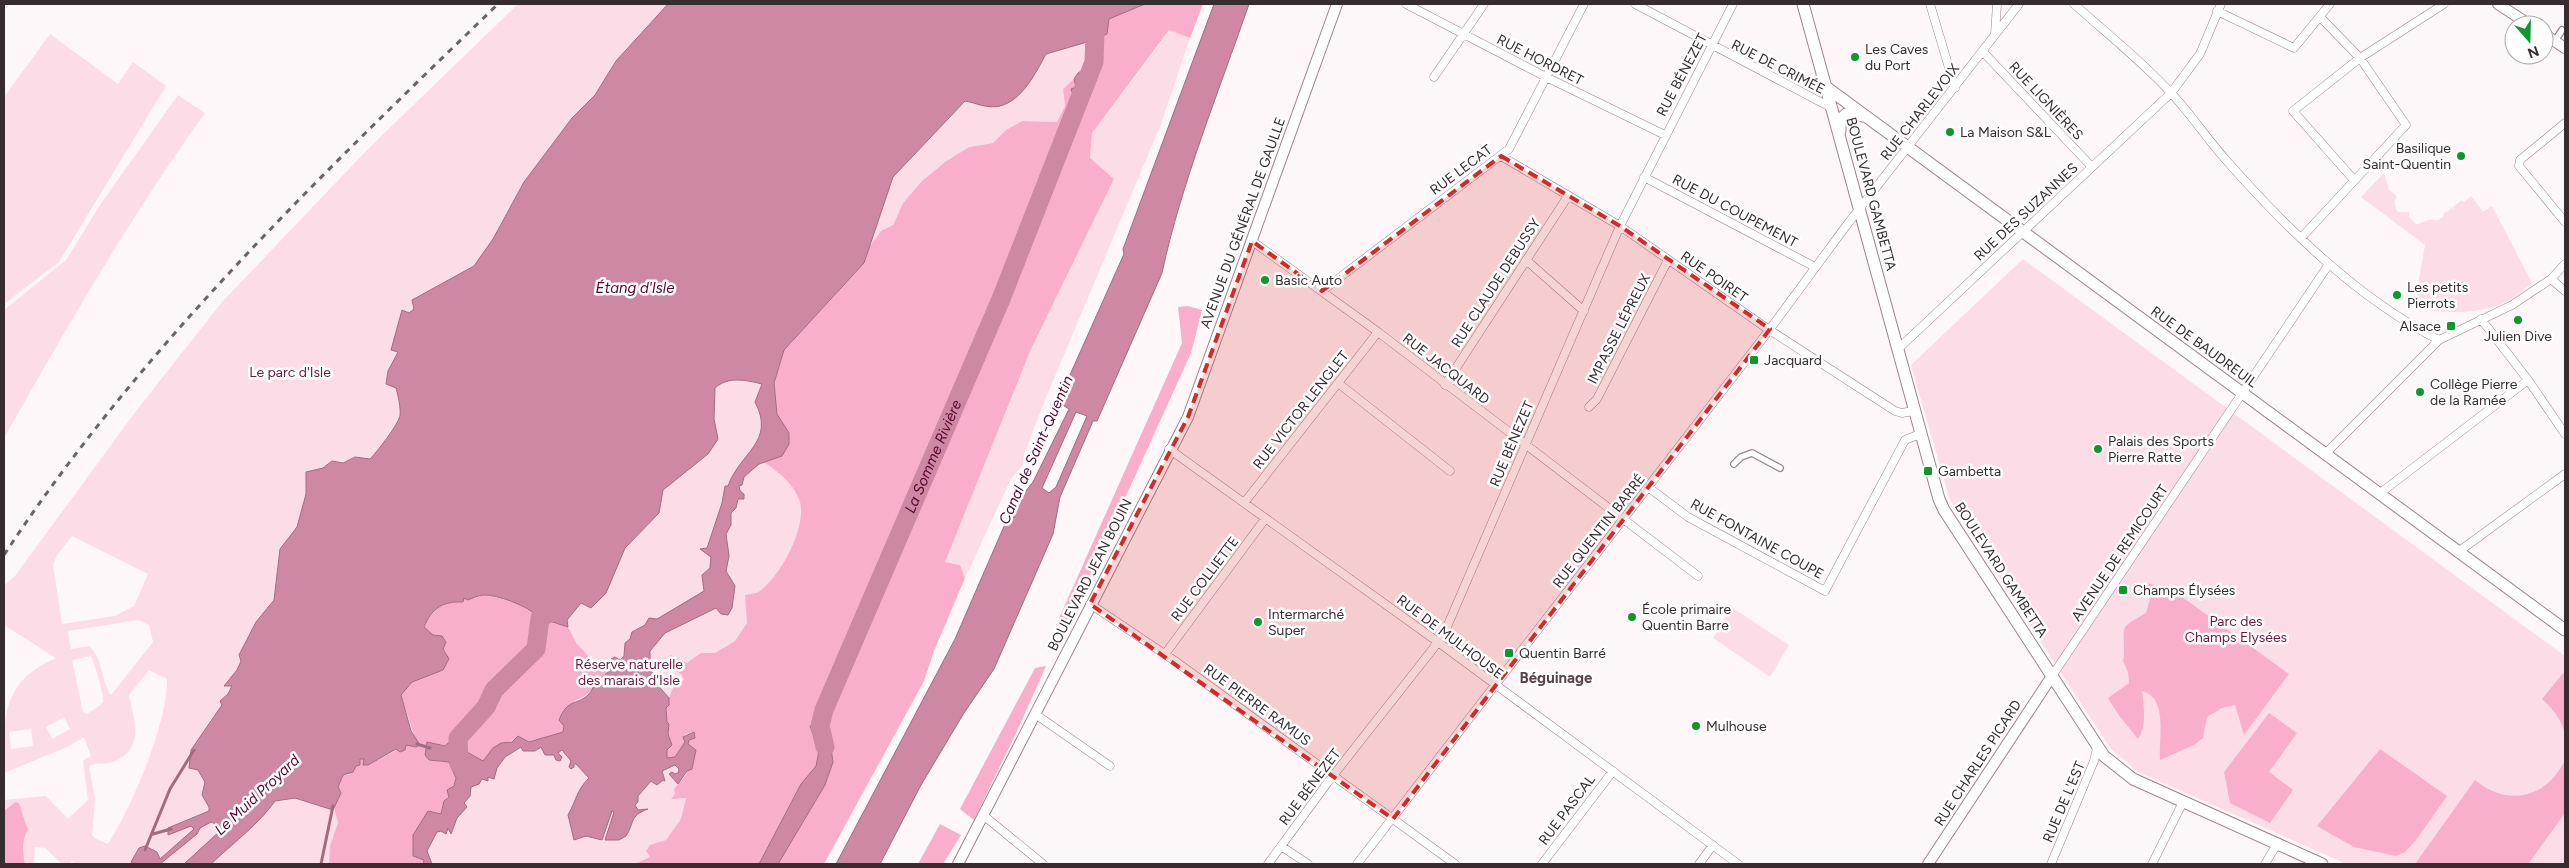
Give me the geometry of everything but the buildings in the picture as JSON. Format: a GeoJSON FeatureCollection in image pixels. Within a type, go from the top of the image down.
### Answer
{"type":"FeatureCollection","features":[{"type":"Feature","properties":{"kind":"main road","name":"BOULEVARD GAMBETTA"},"geometry":{"type":"LineString","coordinates":[[1803,4],[1920,434],[1944,510],[2097,748],[2133,779],[2322,864]]}},
{"type":"Feature","properties":{"kind":"main road","name":"RUE DE BAUDREUIL"},"geometry":{"type":"LineString","coordinates":[[1826,87],[2565,630]]}},
{"type":"Feature","properties":{"kind":"main road"},"geometry":{"type":"LineString","coordinates":[[1839,136],[1840,120],[1846,114],[1867,118]]}},
{"type":"Feature","properties":{"kind":"street","name":"AVENUE DU GÉNÉRAL DE GAULLE"},"geometry":{"type":"LineString","coordinates":[[1169,449],[1188,417],[1337,4]]}},
{"type":"Feature","properties":{"kind":"street","name":"RUE HORDRET"},"geometry":{"type":"LineString","coordinates":[[1406,4],[1546,77],[1665,135]]}},
{"type":"Feature","properties":{"kind":"street"},"geometry":{"type":"LineString","coordinates":[[1434,77],[1484,4]]}},
{"type":"Feature","properties":{"kind":"street","name":"RUE LECAT"},"geometry":{"type":"LineString","coordinates":[[1322,291],[1509,149],[1584,4]]}},
{"type":"Feature","properties":{"kind":"street","name":"RUE DE CRIMÉE"},"geometry":{"type":"LineString","coordinates":[[1635,4],[1832,108]]}},
{"type":"Feature","properties":{"kind":"street","name":"RUE BÉNEZET"},"geometry":{"type":"LineString","coordinates":[[1268,864],[1333,776],[1443,636],[1620,226],[1733,4]]}},
{"type":"Feature","properties":{"kind":"street"},"geometry":{"type":"LineString","coordinates":[[1930,4],[1955,88]]}},
{"type":"Feature","properties":{"kind":"street"},"geometry":{"type":"LineString","coordinates":[[1995,35],[1997,4]]}},
{"type":"Feature","properties":{"kind":"street","name":"RUE CHARLEVOIX"},"geometry":{"type":"LineString","coordinates":[[1860,212],[2019,4]]}},
{"type":"Feature","properties":{"kind":"street"},"geometry":{"type":"LineString","coordinates":[[2074,4],[2171,93],[2231,166],[2266,205],[2300,238],[2329,264],[2410,325],[2438,340]]}},
{"type":"Feature","properties":{"kind":"street"},"geometry":{"type":"LineString","coordinates":[[2219,8],[2294,48],[2321,18],[2330,4]]}},
{"type":"Feature","properties":{"kind":"street"},"geometry":{"type":"LineString","coordinates":[[2354,180],[2294,111],[2360,58],[2444,4]]}},
{"type":"Feature","properties":{"kind":"street"},"geometry":{"type":"LineString","coordinates":[[2498,4],[2515,15]]}},
{"type":"Feature","properties":{"kind":"street","name":"RUE DES SUZANNES"},"geometry":{"type":"LineString","coordinates":[[1898,349],[2171,93],[2200,54],[2219,8]]}},
{"type":"Feature","properties":{"kind":"street"},"geometry":{"type":"LineString","coordinates":[[2300,238],[2406,125],[2360,58],[2321,18]]}},
{"type":"Feature","properties":{"kind":"street"},"geometry":{"type":"LineString","coordinates":[[2562,30],[2554,41],[2565,48]]}},
{"type":"Feature","properties":{"kind":"street","name":"RUE LIGNIÈRES"},"geometry":{"type":"LineString","coordinates":[[1983,52],[2092,167]]}},
{"type":"Feature","properties":{"kind":"street"},"geometry":{"type":"LineString","coordinates":[[2565,122],[2520,160],[2522,170],[2565,222]]}},
{"type":"Feature","properties":{"kind":"street","name":"RUE POIRET"},"geometry":{"type":"LineString","coordinates":[[1501,156],[1620,226],[1770,329],[1895,411],[1902,413],[1914,411]]}},
{"type":"Feature","properties":{"kind":"street","name":"RUE DU COUPEMENT"},"geometry":{"type":"LineString","coordinates":[[1644,177],[1815,267]]}},
{"type":"Feature","properties":{"kind":"street","name":"RUE CLAUDE DEBUSSY"},"geometry":{"type":"LineString","coordinates":[[1445,385],[1568,196]]}},
{"type":"Feature","properties":{"kind":"street","name":"RUE QUENTIN BARRÉ"},"geometry":{"type":"LineString","coordinates":[[1357,864],[1770,329],[1815,267],[1860,212]]}},
{"type":"Feature","properties":{"kind":"street","name":"RUE JACQUARD"},"geometry":{"type":"LineString","coordinates":[[1252,241],[1378,332],[1622,520],[1698,576]]}},
{"type":"Feature","properties":{"kind":"street"},"geometry":{"type":"LineString","coordinates":[[1526,260],[1584,311]]}},
{"type":"Feature","properties":{"kind":"street","name":"IMPASSE LÉPREUX"},"geometry":{"type":"LineString","coordinates":[[1589,407],[1597,399],[1668,260]]}},
{"type":"Feature","properties":{"kind":"street","name":"AVENUE DE REMICOURT"},"geometry":{"type":"LineString","coordinates":[[2052,676],[2329,264]]}},
{"type":"Feature","properties":{"kind":"street"},"geometry":{"type":"LineString","coordinates":[[2326,454],[2438,340],[2512,305],[2551,279],[2565,264]]}},
{"type":"Feature","properties":{"kind":"street"},"geometry":{"type":"LineString","coordinates":[[2551,279],[2565,291]]}},
{"type":"Feature","properties":{"kind":"street"},"geometry":{"type":"LineString","coordinates":[[2481,319],[2528,380],[2565,434]]}},
{"type":"Feature","properties":{"kind":"street","name":"RUE VICTOR LENGLET"},"geometry":{"type":"LineString","coordinates":[[1244,503],[1378,332]]}},
{"type":"Feature","properties":{"kind":"street"},"geometry":{"type":"LineString","coordinates":[[2379,494],[2528,380]]}},
{"type":"Feature","properties":{"kind":"street"},"geometry":{"type":"LineString","coordinates":[[1338,383],[1450,471]]}},
{"type":"Feature","properties":{"kind":"street","name":"RUE FONTAINE COUPE"},"geometry":{"type":"LineString","coordinates":[[1648,488],[1688,517],[1825,590],[1905,440],[1920,434]]}},
{"type":"Feature","properties":{"kind":"street","name":"RUE DE MULHOUSE"},"geometry":{"type":"LineString","coordinates":[[1169,449],[1438,642],[1738,864]]}},
{"type":"Feature","properties":{"kind":"street","name":"BOULEVARD JEAN BOUIN"},"geometry":{"type":"LineString","coordinates":[[958,864],[1169,449]]}},
{"type":"Feature","properties":{"kind":"street"},"geometry":{"type":"LineString","coordinates":[[1734,464],[1741,457],[1752,453],[1780,468]]}},
{"type":"Feature","properties":{"kind":"street"},"geometry":{"type":"LineString","coordinates":[[2458,552],[2565,474]]}},
{"type":"Feature","properties":{"kind":"street","name":"RUE COLLIETTE"},"geometry":{"type":"LineString","coordinates":[[1165,654],[1265,519]]}},
{"type":"Feature","properties":{"kind":"street","name":"RUE PIERRE RAMUS"},"geometry":{"type":"LineString","coordinates":[[1090,604],[1165,654],[1455,864]]}},
{"type":"Feature","properties":{"kind":"street","name":"RUE CHARLES PICARD"},"geometry":{"type":"LineString","coordinates":[[1928,864],[2052,676]]}},
{"type":"Feature","properties":{"kind":"street"},"geometry":{"type":"LineString","coordinates":[[1035,714],[1110,766]]}},
{"type":"Feature","properties":{"kind":"street","name":"RUE DE L'EST"},"geometry":{"type":"LineString","coordinates":[[2051,864],[2094,761],[2097,748]]}},
{"type":"Feature","properties":{"kind":"street","name":"RUE PASCAL"},"geometry":{"type":"LineString","coordinates":[[1542,864],[1612,771]]}},
{"type":"Feature","properties":{"kind":"street"},"geometry":{"type":"LineString","coordinates":[[2152,864],[2183,802]]}},
{"type":"Feature","properties":{"kind":"street"},"geometry":{"type":"LineString","coordinates":[[983,815],[1042,864]]}},
{"type":"Feature","properties":{"kind":"street"},"geometry":{"type":"LineString","coordinates":[[2264,864],[2277,844]]}},
{"type":"Feature","properties":{"kind":"street"},"geometry":{"type":"LineString","coordinates":[[1698,864],[1713,845]]}},
{"type":"Feature","properties":{"kind":"street"},"geometry":{"type":"LineString","coordinates":[[1281,846],[1308,864]]}},
{"type":"Feature","properties":{"kind":"highlighted area"},"geometry":{"type":"Polygon","coordinates":[[[1501,156],[1620,226],[1770,329],[1393,819],[1090,604],[1188,417],[1252,241],[1322,291],[1501,156]]]}},
{"type":"Feature","properties":{"kind":"green space"},"geometry":{"type":"Polygon","coordinates":[[[518,4],[668,4],[616,61],[595,95],[572,118],[524,182],[493,239],[474,266],[409,313],[402,310],[391,350],[398,351],[388,371],[399,397],[400,416],[377,453],[370,459],[358,458],[342,462],[332,461],[323,468],[306,472],[306,494],[297,527],[280,549],[274,600],[267,610],[720,384],[731,380],[744,380],[762,384],[760,391],[857,303],[759,864],[139,864],[139,848],[131,862],[134,864],[76,864],[72,861],[69,864],[62,864],[45,848],[35,847],[34,864],[25,864],[23,842],[28,830],[22,811],[15,802],[4,811],[4,800],[46,796],[68,819],[88,800],[83,761],[91,756],[84,737],[67,747],[4,773],[4,736],[9,704],[24,678],[56,658],[4,625],[4,586],[15,576],[136,411],[222,302],[369,148],[518,4]],[[72,536],[57,555],[53,565],[62,624],[115,616],[134,606],[148,574],[72,536]],[[138,620],[68,631],[71,649],[89,646],[94,651],[111,695],[153,642],[149,625],[138,620]],[[91,656],[72,660],[83,712],[87,714],[103,702],[101,687],[91,656]],[[149,670],[129,695],[135,723],[134,741],[131,749],[115,761],[89,766],[95,799],[92,835],[96,839],[108,844],[127,809],[147,764],[162,718],[167,679],[149,670]],[[64,717],[46,727],[52,739],[70,729],[64,717]],[[31,729],[9,732],[11,749],[33,746],[31,729]]]}},
{"type":"Feature","properties":{"kind":"green space"},"geometry":{"type":"Polygon","coordinates":[[[1170,30],[1190,38],[1161,124],[1045,400],[1024,454],[1023,465],[1011,479],[965,578],[960,565],[944,562],[1031,349],[1114,179],[1090,158],[1092,133],[1170,30]]]}},
{"type":"Feature","properties":{"kind":"green space"},"geometry":{"type":"Polygon","coordinates":[[[50,34],[118,84],[133,62],[166,86],[59,262],[4,304],[4,97],[50,34]]]}},
{"type":"Feature","properties":{"kind":"green space"},"geometry":{"type":"Polygon","coordinates":[[[1094,40],[1094,62],[1063,89],[1065,106],[1057,122],[1022,121],[1006,130],[993,143],[969,147],[945,162],[922,181],[903,203],[893,225],[881,231],[867,250],[893,177],[965,101],[987,106],[1030,83],[1046,54],[1094,40]]]}},
{"type":"Feature","properties":{"kind":"green space"},"geometry":{"type":"Polygon","coordinates":[[[178,95],[205,113],[125,232],[4,438],[4,310],[66,260],[100,205],[178,95]]]}},
{"type":"Feature","properties":{"kind":"green space"},"geometry":{"type":"Polygon","coordinates":[[[2384,173],[2389,190],[2397,196],[2394,204],[2398,212],[2409,212],[2409,217],[2416,224],[2428,220],[2438,220],[2451,207],[2453,210],[2453,207],[2462,200],[2464,202],[2471,196],[2483,212],[2492,206],[2532,283],[2510,300],[2476,311],[2450,312],[2414,308],[2425,245],[2361,197],[2384,173]]]}},
{"type":"Feature","properties":{"kind":"green space","name":"Parc des Champs Elysées"},"geometry":{"type":"Polygon","coordinates":[[[2023,259],[2565,656],[2565,864],[2347,864],[2138,772],[2110,748],[1959,516],[1949,497],[1911,365],[2023,259]]]}},
{"type":"Feature","properties":{"kind":"green space"},"geometry":{"type":"Polygon","coordinates":[[[1731,607],[1789,645],[1770,677],[1713,638],[1731,607]]]}},
{"type":"Feature","properties":{"kind":"shaded area"},"geometry":{"type":"Polygon","coordinates":[[[1145,4],[1203,4],[1190,38],[1169,30],[1092,133],[1090,158],[1114,179],[1031,349],[945,562],[960,565],[965,578],[934,651],[924,681],[824,864],[778,864],[825,785],[833,762],[826,722],[810,726],[819,751],[816,766],[801,784],[759,864],[635,864],[650,857],[646,851],[650,845],[666,840],[681,819],[686,798],[671,799],[675,794],[674,789],[686,775],[687,771],[692,769],[696,750],[688,744],[689,740],[693,739],[694,732],[685,734],[685,743],[675,757],[667,759],[666,751],[671,742],[667,731],[669,724],[667,723],[666,708],[673,688],[684,680],[682,675],[667,664],[670,655],[687,663],[701,653],[715,653],[735,641],[747,623],[745,595],[760,591],[776,575],[790,551],[800,524],[800,502],[794,489],[764,462],[782,456],[789,433],[777,414],[774,383],[784,350],[864,263],[867,250],[881,231],[893,225],[903,203],[922,181],[945,162],[969,147],[993,143],[1006,130],[1022,121],[1057,122],[1065,106],[1063,89],[1074,79],[1076,88],[1072,89],[1076,102],[1080,97],[1079,92],[1089,86],[1087,83],[1094,77],[1094,40],[1107,34],[1109,19],[1145,4]]]}},
{"type":"Feature","properties":{"kind":"shaded area"},"geometry":{"type":"Polygon","coordinates":[[[1188,306],[1202,310],[1191,353],[1065,630],[1056,625],[1182,343],[1178,307],[1188,306]]]}},
{"type":"Feature","properties":{"kind":"shaded area"},"geometry":{"type":"Polygon","coordinates":[[[2147,583],[2171,589],[2289,674],[2244,735],[2235,705],[2222,708],[2207,717],[2203,738],[2194,745],[2160,760],[2159,710],[2156,702],[2150,695],[2142,691],[2144,722],[2138,739],[2118,714],[2108,698],[2129,683],[2128,672],[2123,661],[2124,632],[2128,624],[2146,613],[2150,599],[2147,583]]]}},
{"type":"Feature","properties":{"kind":"shaded area"},"geometry":{"type":"Polygon","coordinates":[[[483,595],[525,607],[536,615],[535,622],[541,624],[544,619],[568,627],[577,644],[591,659],[611,670],[585,696],[575,700],[563,732],[529,742],[518,736],[495,747],[483,761],[467,752],[460,751],[461,739],[454,738],[445,746],[434,745],[439,762],[449,762],[456,778],[441,814],[428,812],[423,864],[329,864],[330,846],[338,823],[334,807],[341,793],[338,787],[343,775],[349,775],[360,758],[378,760],[406,745],[416,747],[415,738],[401,695],[412,682],[443,670],[443,648],[446,642],[442,637],[433,635],[424,627],[427,621],[439,607],[449,603],[463,602],[464,598],[483,595]]]}},
{"type":"Feature","properties":{"kind":"shaded area"},"geometry":{"type":"Polygon","coordinates":[[[1046,666],[974,820],[960,809],[1035,668],[1046,666]]]}},
{"type":"Feature","properties":{"kind":"shaded area"},"geometry":{"type":"Polygon","coordinates":[[[2563,673],[2565,675],[2565,734],[2557,715],[2542,699],[2563,673]]]}},
{"type":"Feature","properties":{"kind":"shaded area"},"geometry":{"type":"Polygon","coordinates":[[[2269,713],[2297,733],[2269,772],[2293,790],[2270,823],[2230,803],[2224,772],[2269,713]]]}},
{"type":"Feature","properties":{"kind":"shaded area"},"geometry":{"type":"Polygon","coordinates":[[[2380,749],[2447,796],[2416,840],[2405,852],[2396,856],[2354,847],[2317,826],[2380,749]]]}},
{"type":"Feature","properties":{"kind":"shaded area"},"geometry":{"type":"Polygon","coordinates":[[[2565,760],[2565,813],[2528,864],[2415,864],[2475,780],[2500,794],[2525,795],[2537,791],[2548,783],[2565,760]]]}},
{"type":"Feature","properties":{"kind":"shaded area"},"geometry":{"type":"Polygon","coordinates":[[[15,802],[19,803],[28,830],[23,842],[25,864],[4,864],[4,811],[15,802]]]}},
{"type":"Feature","properties":{"kind":"shaded area"},"geometry":{"type":"Polygon","coordinates":[[[940,824],[961,835],[943,864],[918,864],[940,824]]]}},
{"type":"Feature","properties":{"kind":"water","name":"Étang d'Isle"},"geometry":{"type":"Polygon","coordinates":[[[668,4],[1145,4],[1109,19],[1107,34],[1094,40],[1046,54],[1022,92],[1008,103],[991,107],[965,101],[893,177],[864,263],[784,350],[774,383],[777,414],[789,433],[789,444],[782,456],[759,464],[744,477],[742,485],[739,486],[740,491],[744,494],[744,499],[738,499],[736,508],[731,513],[731,525],[726,534],[729,556],[726,571],[735,586],[732,608],[728,615],[721,614],[716,608],[665,633],[650,651],[650,665],[655,682],[669,698],[669,705],[666,708],[667,722],[669,724],[668,734],[672,745],[667,750],[667,758],[675,757],[685,742],[683,737],[694,732],[695,738],[689,740],[688,744],[696,750],[692,769],[687,771],[678,784],[669,774],[672,772],[678,773],[679,769],[675,765],[662,771],[665,781],[663,780],[657,785],[651,781],[638,796],[638,802],[635,805],[638,810],[648,809],[635,817],[626,836],[619,840],[605,840],[614,812],[612,811],[602,840],[586,836],[574,840],[568,815],[579,791],[589,778],[576,764],[571,769],[569,767],[571,761],[562,750],[558,753],[562,757],[560,761],[556,760],[554,755],[545,755],[541,747],[535,751],[523,751],[521,747],[505,757],[497,768],[494,779],[488,777],[488,781],[482,779],[479,784],[471,787],[470,796],[464,803],[467,807],[457,818],[451,834],[448,828],[446,834],[441,831],[437,832],[427,851],[432,864],[423,864],[424,860],[413,856],[413,835],[428,811],[441,814],[444,801],[449,797],[447,790],[454,786],[456,778],[449,762],[429,760],[425,755],[427,742],[445,746],[454,738],[461,739],[460,751],[467,752],[483,761],[493,748],[501,743],[512,742],[518,736],[529,742],[563,732],[564,726],[559,720],[562,713],[569,705],[584,698],[591,692],[597,681],[610,670],[613,664],[611,659],[615,657],[620,660],[624,656],[625,643],[630,639],[632,632],[645,625],[649,618],[657,619],[704,591],[702,575],[710,568],[711,557],[700,549],[707,548],[722,503],[725,486],[728,486],[733,474],[759,437],[761,427],[760,416],[755,402],[762,384],[744,380],[731,380],[715,388],[714,419],[718,439],[708,454],[663,490],[659,513],[625,548],[606,593],[591,608],[581,603],[567,620],[568,627],[544,619],[539,625],[535,622],[536,615],[531,611],[511,601],[490,595],[468,600],[464,598],[463,602],[444,604],[435,610],[424,627],[433,635],[442,636],[446,642],[443,649],[449,659],[443,670],[412,682],[401,695],[411,731],[420,745],[416,747],[406,745],[405,750],[400,752],[396,749],[368,765],[363,765],[364,759],[360,759],[360,765],[356,766],[353,772],[343,775],[338,787],[341,793],[333,810],[295,798],[275,801],[253,826],[211,864],[184,864],[221,830],[218,825],[211,822],[200,828],[197,834],[160,864],[134,864],[131,862],[139,848],[145,846],[157,852],[160,859],[194,829],[191,826],[168,835],[168,828],[209,811],[209,807],[202,795],[205,782],[198,770],[189,768],[191,750],[222,705],[220,701],[228,694],[232,686],[224,686],[237,670],[241,661],[239,655],[256,622],[274,600],[280,549],[297,527],[306,494],[306,472],[323,468],[332,461],[343,463],[355,457],[370,459],[387,439],[400,416],[396,388],[386,384],[388,371],[398,352],[391,350],[402,310],[409,313],[414,309],[412,300],[474,266],[493,239],[524,182],[572,118],[595,95],[616,61],[668,4]]]}},
{"type":"Feature","properties":{"kind":"water"},"geometry":{"type":"Polygon","coordinates":[[[1214,4],[1249,4],[1179,206],[1162,273],[1097,421],[1093,421],[1060,497],[1053,534],[994,669],[964,713],[921,785],[880,864],[836,864],[955,639],[1012,508],[1033,482],[1069,409],[1061,404],[1069,377],[1124,254],[1123,249],[1214,4]],[[1076,412],[1042,488],[1049,493],[1056,487],[1087,416],[1076,412]]]}},
{"type":"Feature","properties":{"kind":"water"},"geometry":{"type":"Polygon","coordinates":[[[1096,62],[1094,68],[1096,75],[1088,83],[1090,87],[1082,91],[1079,101],[1076,103],[1071,89],[1076,87],[1074,79],[1078,73],[1096,62]]]}},
{"type":"Feature","properties":{"kind":"water"},"geometry":{"type":"Polygon","coordinates":[[[827,722],[833,762],[825,785],[778,864],[759,864],[801,784],[816,766],[819,751],[810,726],[827,722]]]}},
{"type":"Feature","properties":{"kind":"waterway","name":"La Somme Rivière"},"geometry":{"type":"LineString","coordinates":[[825,747],[820,726],[824,710],[1001,299],[1094,62],[1096,4]]}},
{"type":"Feature","properties":{"kind":"waterway"},"geometry":{"type":"LineString","coordinates":[[459,764],[458,738],[486,707],[494,690],[536,649],[540,618],[555,610]]}},
{"type":"Feature","properties":{"kind":"waterway","name":"Le Muid Proyard"},"geometry":{"type":"LineString","coordinates":[[417,744],[430,748]]}},
{"type":"Feature","properties":{"kind":"waterway"},"geometry":{"type":"LineString","coordinates":[[145,850],[170,789],[194,750]]}},
{"type":"Feature","properties":{"kind":"waterway"},"geometry":{"type":"LineString","coordinates":[[321,864],[333,806]]}},
{"type":"Feature","properties":{"kind":"waterway"},"geometry":{"type":"LineString","coordinates":[[153,834],[171,829]]}},
{"type":"Feature","properties":{"kind":"railway"},"geometry":{"type":"LineString","coordinates":[[4,555],[57,479],[114,405],[174,335],[300,199],[498,4]]}},
{"type":"Feature","properties":{"kind":"place","name":"Les Caves du Port"},"geometry":{"type":"Point","coordinates":[1855,57]}},
{"type":"Feature","properties":{"kind":"place","name":"La Maison S&L"},"geometry":{"type":"Point","coordinates":[1950,132]}},
{"type":"Feature","properties":{"kind":"place","name":"Basilique Saint-Quentin"},"geometry":{"type":"Point","coordinates":[2461,156]}},
{"type":"Feature","properties":{"kind":"place","name":"Basic Auto"},"geometry":{"type":"Point","coordinates":[1265,280]}},
{"type":"Feature","properties":{"kind":"place","name":"Les petits Pierrots"},"geometry":{"type":"Point","coordinates":[2397,295]}},
{"type":"Feature","properties":{"kind":"place","name":"Julien Dive"},"geometry":{"type":"Point","coordinates":[2518,320]}},
{"type":"Feature","properties":{"kind":"place","name":"Alsace"},"geometry":{"type":"Point","coordinates":[2451,326]}},
{"type":"Feature","properties":{"kind":"place","name":"Jacquard"},"geometry":{"type":"Point","coordinates":[1754,360]}},
{"type":"Feature","properties":{"kind":"place","name":"Collège Pierre de la Ramée"},"geometry":{"type":"Point","coordinates":[2420,392]}},
{"type":"Feature","properties":{"kind":"place","name":"Palais des Sports Pierre Ratte"},"geometry":{"type":"Point","coordinates":[2098,449]}},
{"type":"Feature","properties":{"kind":"place","name":"Gambetta"},"geometry":{"type":"Point","coordinates":[1928,471]}},
{"type":"Feature","properties":{"kind":"place","name":"Champs Élysées"},"geometry":{"type":"Point","coordinates":[2123,590]}},
{"type":"Feature","properties":{"kind":"place","name":"École primaire Quentin Barre"},"geometry":{"type":"Point","coordinates":[1632,617]}},
{"type":"Feature","properties":{"kind":"place","name":"Intermarché Super"},"geometry":{"type":"Point","coordinates":[1258,622]}},
{"type":"Feature","properties":{"kind":"place","name":"Quentin Barré"},"geometry":{"type":"Point","coordinates":[1509,653]}},
{"type":"Feature","properties":{"kind":"place","name":"Mulhouse"},"geometry":{"type":"Point","coordinates":[1696,726]}},
{"type":"Feature","properties":{"kind":"district","name":"Béguinage"},"geometry":{"type":"Point","coordinates":[1556,678]}},
{"type":"Feature","properties":{"kind":"park label","name":"Le parc d'Isle"},"geometry":{"type":"Point","coordinates":[290,372]}},
{"type":"Feature","properties":{"kind":"park label","name":"Réserve naturelle des marais d'Isle"},"geometry":{"type":"Point","coordinates":[629,672]}},
{"type":"Feature","properties":{"kind":"water label","name":"Canal de Saint-Quentin"},"geometry":{"type":"Point","coordinates":[1036,450]}}]}
